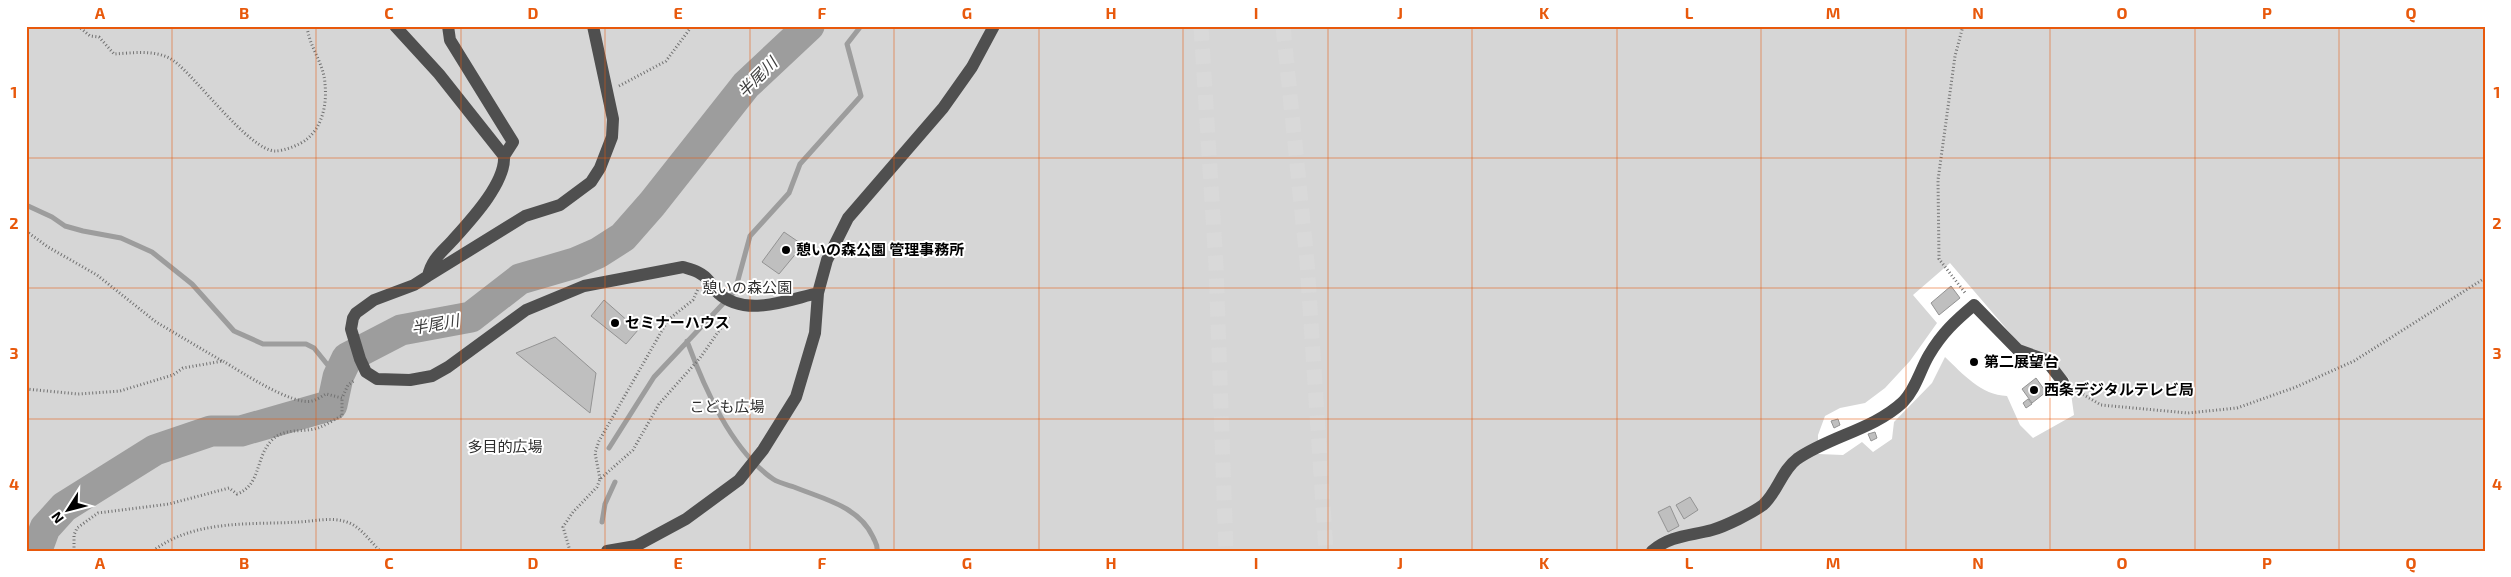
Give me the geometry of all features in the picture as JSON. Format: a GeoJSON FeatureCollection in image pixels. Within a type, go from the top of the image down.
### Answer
{"type":"FeatureCollection","features":[{"type":"Feature","properties":{"kind":"street"},"geometry":{"type":"LineString","coordinates":[[395,26],[439,74],[504,156]]}},
{"type":"Feature","properties":{"kind":"street"},"geometry":{"type":"LineString","coordinates":[[428,276],[432,263],[465,226],[501,177],[504,156],[513,142],[450,40],[448,26]]}},
{"type":"Feature","properties":{"kind":"street"},"geometry":{"type":"LineString","coordinates":[[593,26],[613,119],[612,137],[600,168],[591,182],[560,205],[525,216],[414,285],[374,300],[356,313],[351,329],[366,372],[377,379],[392,381],[432,376],[448,367],[526,310],[584,286],[683,267],[698,271],[718,293],[736,304],[757,307],[818,293]]}},
{"type":"Feature","properties":{"kind":"street"},"geometry":{"type":"LineString","coordinates":[[607,551],[636,546],[686,520],[739,480],[763,450],[796,398],[815,333],[818,293],[827,260],[848,218],[943,108],[972,67],[994,26]]}},
{"type":"Feature","properties":{"kind":"street"},"geometry":{"type":"LineString","coordinates":[[1652,551],[1663,542],[1681,535],[1714,530],[1735,522],[1762,506],[1772,495],[1794,461],[1822,443],[1847,435],[1875,422],[1904,401],[1916,384],[1928,357],[1945,330],[1974,305],[2018,350],[2046,360],[2063,382]]}},
{"type":"Feature","properties":{"kind":"path"},"geometry":{"type":"LineString","coordinates":[[78,26],[90,36],[99,37],[114,54],[139,52],[173,60],[247,134],[259,144],[275,151],[303,143],[312,135],[321,121],[326,83],[309,40],[307,26]]}},
{"type":"Feature","properties":{"kind":"path"},"geometry":{"type":"LineString","coordinates":[[608,91],[666,61],[692,26]]}},
{"type":"Feature","properties":{"kind":"path"},"geometry":{"type":"LineString","coordinates":[[1963,26],[1956,56],[1938,180],[1939,259],[1974,305]]}},
{"type":"Feature","properties":{"kind":"path"},"geometry":{"type":"LineString","coordinates":[[26,231],[48,247],[97,274],[156,322],[274,392],[292,399],[311,401],[326,394],[342,398]]}},
{"type":"Feature","properties":{"kind":"path"},"geometry":{"type":"LineString","coordinates":[[600,479],[595,454],[599,441],[668,320],[693,300],[706,278]]}},
{"type":"Feature","properties":{"kind":"path"},"geometry":{"type":"LineString","coordinates":[[2063,382],[2101,405],[2188,413],[2237,408],[2296,387],[2354,361],[2445,301],[2485,278]]}},
{"type":"Feature","properties":{"kind":"path"},"geometry":{"type":"LineString","coordinates":[[570,551],[563,527],[573,512],[597,487],[600,479],[633,450],[659,404],[700,358],[736,304]]}},
{"type":"Feature","properties":{"kind":"path"},"geometry":{"type":"LineString","coordinates":[[26,390],[78,394],[120,391],[173,375],[183,368],[223,361]]}},
{"type":"Feature","properties":{"kind":"path"},"geometry":{"type":"LineString","coordinates":[[74,551],[74,535],[77,528],[98,513],[170,504],[229,488],[237,494],[247,490],[255,481],[255,474],[271,442],[289,431],[318,428],[342,416],[342,398],[348,385],[366,372]]}},
{"type":"Feature","properties":{"kind":"path"},"geometry":{"type":"LineString","coordinates":[[154,551],[187,534],[229,524],[299,522],[327,519],[355,526],[380,551]]}},
{"type":"Feature","properties":{"kind":"green space"},"geometry":{"type":"Polygon","coordinates":[[[26,26],[2485,26],[2485,551],[26,551],[26,26]],[[1950,263],[1913,295],[1937,323],[1910,361],[1885,388],[1865,403],[1840,408],[1825,416],[1818,435],[1818,454],[1843,455],[1862,442],[1873,452],[1892,439],[1894,422],[1932,383],[1945,357],[1981,388],[1998,395],[2007,396],[2020,425],[2033,438],[2074,415],[2069,379],[2050,359],[2022,347],[1950,263]]]}},
{"type":"Feature","properties":{"kind":"building","name":"憩いの森公園 管理事務所"},"geometry":{"type":"Polygon","coordinates":[[[784,232],[803,245],[779,274],[762,262],[784,232]]]}},
{"type":"Feature","properties":{"kind":"building"},"geometry":{"type":"Polygon","coordinates":[[[1951,286],[1960,298],[1939,315],[1931,303],[1951,286]]]}},
{"type":"Feature","properties":{"kind":"building","name":"セミナーハウス"},"geometry":{"type":"Polygon","coordinates":[[[604,300],[638,330],[626,344],[591,316],[604,300]]]}},
{"type":"Feature","properties":{"kind":"building"},"geometry":{"type":"Polygon","coordinates":[[[555,337],[596,373],[590,413],[516,353],[555,337]]]}},
{"type":"Feature","properties":{"kind":"building","name":"西条デジタルテレビ局"},"geometry":{"type":"Polygon","coordinates":[[[2036,378],[2046,392],[2032,403],[2022,389],[2036,378]]]}},
{"type":"Feature","properties":{"kind":"building"},"geometry":{"type":"Polygon","coordinates":[[[2028,399],[2032,404],[2026,408],[2023,403],[2028,399]]]}},
{"type":"Feature","properties":{"kind":"building"},"geometry":{"type":"Polygon","coordinates":[[[1838,419],[1840,425],[1834,428],[1831,421],[1838,419]]]}},
{"type":"Feature","properties":{"kind":"building"},"geometry":{"type":"Polygon","coordinates":[[[1875,432],[1877,438],[1871,441],[1868,434],[1875,432]]]}},
{"type":"Feature","properties":{"kind":"building"},"geometry":{"type":"Polygon","coordinates":[[[1690,497],[1698,510],[1684,519],[1676,505],[1690,497]]]}},
{"type":"Feature","properties":{"kind":"building"},"geometry":{"type":"Polygon","coordinates":[[[1670,506],[1679,526],[1668,532],[1658,512],[1670,506]]]}},
{"type":"Feature","properties":{"kind":"waterway","name":"半尾川"},"geometry":{"type":"LineString","coordinates":[[29,551],[38,547],[45,528],[64,507],[155,450],[211,431],[241,431],[332,405],[338,377],[347,358],[401,330],[471,317],[520,279],[575,263],[598,253],[623,237],[652,204],[746,85],[809,26]]}},
{"type":"Feature","properties":{"kind":"waterway"},"geometry":{"type":"LineString","coordinates":[[609,448],[654,377],[735,291],[750,236],[789,193],[800,164],[861,96],[847,44],[861,26]]}},
{"type":"Feature","properties":{"kind":"waterway"},"geometry":{"type":"LineString","coordinates":[[26,205],[52,217],[65,226],[121,238],[152,252],[192,284],[234,331],[263,344],[306,344],[314,348],[335,374],[341,371]]}},
{"type":"Feature","properties":{"kind":"waterway"},"geometry":{"type":"LineString","coordinates":[[687,341],[711,397],[732,435],[744,452],[758,467],[775,480],[828,500],[859,518],[867,526],[876,544],[877,551]]}},
{"type":"Feature","properties":{"kind":"waterway"},"geometry":{"type":"LineString","coordinates":[[602,522],[605,504],[615,482]]}},
{"type":"Feature","properties":{"kind":"waterway","name":"半尾川"},"geometry":{"type":"LineString","coordinates":[[38,547],[42,551]]}},
{"type":"Feature","properties":{"kind":"tunnel"},"geometry":{"type":"LineString","coordinates":[[1201,26],[1216,265],[1226,551]]}},
{"type":"Feature","properties":{"kind":"tunnel"},"geometry":{"type":"LineString","coordinates":[[1283,26],[1307,262],[1326,551]]}},
{"type":"Feature","properties":{"kind":"place","name":"憩いの森公園 管理事務所"},"geometry":{"type":"Point","coordinates":[786,250]}},
{"type":"Feature","properties":{"kind":"place","name":"セミナーハウス"},"geometry":{"type":"Point","coordinates":[615,323]}},
{"type":"Feature","properties":{"kind":"place","name":"第二展望台"},"geometry":{"type":"Point","coordinates":[1974,362]}},
{"type":"Feature","properties":{"kind":"place","name":"西条デジタルテレビ局"},"geometry":{"type":"Point","coordinates":[2034,390]}},
{"type":"Feature","properties":{"kind":"park label","name":"憩いの森公園"},"geometry":{"type":"Point","coordinates":[747,288]}},
{"type":"Feature","properties":{"kind":"park label","name":"こども広場"},"geometry":{"type":"Point","coordinates":[727,407]}},
{"type":"Feature","properties":{"kind":"park label","name":"多目的広場"},"geometry":{"type":"Point","coordinates":[505,447]}}]}
